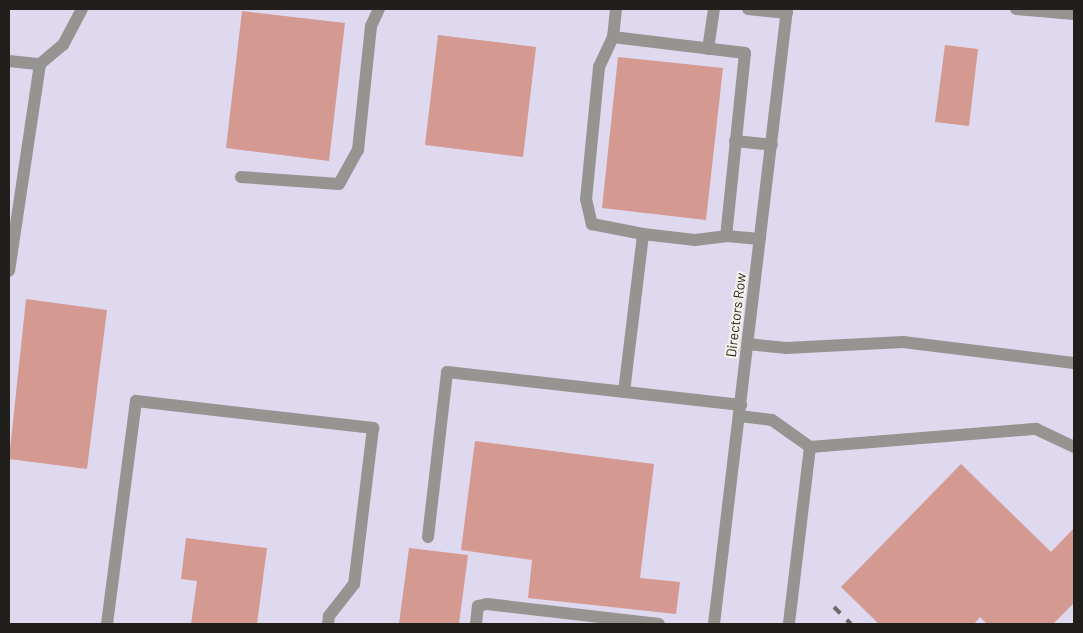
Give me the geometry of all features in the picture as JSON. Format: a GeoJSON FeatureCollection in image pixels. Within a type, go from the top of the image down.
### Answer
{"type":"FeatureCollection","features":[{"type":"Feature","properties":{"kind":"street"},"geometry":{"type":"LineString","coordinates":[[9,271],[40,64],[63,45],[82,9]]}},
{"type":"Feature","properties":{"kind":"street"},"geometry":{"type":"LineString","coordinates":[[241,177],[339,184],[358,150],[371,26],[379,9]]}},
{"type":"Feature","properties":{"kind":"street"},"geometry":{"type":"LineString","coordinates":[[616,9],[613,38],[599,67],[586,200],[592,224],[643,234],[695,240],[726,236],[760,240]]}},
{"type":"Feature","properties":{"kind":"street"},"geometry":{"type":"LineString","coordinates":[[708,49],[714,9]]}},
{"type":"Feature","properties":{"kind":"street"},"geometry":{"type":"LineString","coordinates":[[748,9],[787,11]]}},
{"type":"Feature","properties":{"kind":"street"},"geometry":{"type":"LineString","coordinates":[[1016,9],[1074,14]]}},
{"type":"Feature","properties":{"kind":"street","name":"Directors Row"},"geometry":{"type":"LineString","coordinates":[[714,624],[787,11]]}},
{"type":"Feature","properties":{"kind":"street"},"geometry":{"type":"LineString","coordinates":[[613,38],[745,53],[735,141],[736,160],[726,236]]}},
{"type":"Feature","properties":{"kind":"street"},"geometry":{"type":"LineString","coordinates":[[9,61],[40,64]]}},
{"type":"Feature","properties":{"kind":"street"},"geometry":{"type":"LineString","coordinates":[[735,141],[772,145]]}},
{"type":"Feature","properties":{"kind":"street"},"geometry":{"type":"LineString","coordinates":[[624,392],[643,234]]}},
{"type":"Feature","properties":{"kind":"street"},"geometry":{"type":"LineString","coordinates":[[748,344],[786,348],[903,342],[1074,363]]}},
{"type":"Feature","properties":{"kind":"street"},"geometry":{"type":"LineString","coordinates":[[428,537],[447,372],[624,392],[740,410],[772,420],[810,448],[1036,428],[1074,447]]}},
{"type":"Feature","properties":{"kind":"street"},"geometry":{"type":"LineString","coordinates":[[107,624],[136,401],[373,428],[354,584],[329,616],[328,624]]}},
{"type":"Feature","properties":{"kind":"street"},"geometry":{"type":"LineString","coordinates":[[789,624],[810,448]]}},
{"type":"Feature","properties":{"kind":"street"},"geometry":{"type":"LineString","coordinates":[[476,624],[478,606],[487,604],[659,624]]}},
{"type":"Feature","properties":{"kind":"shaded area"},"geometry":{"type":"Polygon","coordinates":[[[9,9],[1074,9],[1074,624],[9,624],[9,9]]]}},
{"type":"Feature","properties":{"kind":"building"},"geometry":{"type":"Polygon","coordinates":[[[242,11],[345,23],[329,161],[226,148],[242,11]]]}},
{"type":"Feature","properties":{"kind":"building"},"geometry":{"type":"Polygon","coordinates":[[[438,35],[536,47],[523,157],[425,145],[438,35]]]}},
{"type":"Feature","properties":{"kind":"building"},"geometry":{"type":"Polygon","coordinates":[[[945,45],[978,49],[969,126],[935,122],[945,45]]]}},
{"type":"Feature","properties":{"kind":"building"},"geometry":{"type":"Polygon","coordinates":[[[618,57],[723,68],[706,220],[602,208],[618,57]]]}},
{"type":"Feature","properties":{"kind":"building"},"geometry":{"type":"Polygon","coordinates":[[[26,299],[107,310],[87,469],[9,459],[26,299]]]}},
{"type":"Feature","properties":{"kind":"building"},"geometry":{"type":"Polygon","coordinates":[[[475,441],[654,464],[640,578],[680,582],[676,614],[528,598],[532,560],[461,550],[475,441]]]}},
{"type":"Feature","properties":{"kind":"building"},"geometry":{"type":"Polygon","coordinates":[[[961,464],[1051,552],[1074,528],[1074,603],[1053,624],[987,624],[980,617],[974,624],[879,624],[841,587],[961,464]]]}},
{"type":"Feature","properties":{"kind":"building"},"geometry":{"type":"Polygon","coordinates":[[[186,538],[267,548],[257,624],[191,624],[197,581],[181,579],[186,538]]]}},
{"type":"Feature","properties":{"kind":"building"},"geometry":{"type":"Polygon","coordinates":[[[409,548],[468,555],[459,624],[399,624],[409,548]]]}},
{"type":"Feature","properties":{"kind":"railway"},"geometry":{"type":"LineString","coordinates":[[834,607],[851,624]]}}]}
